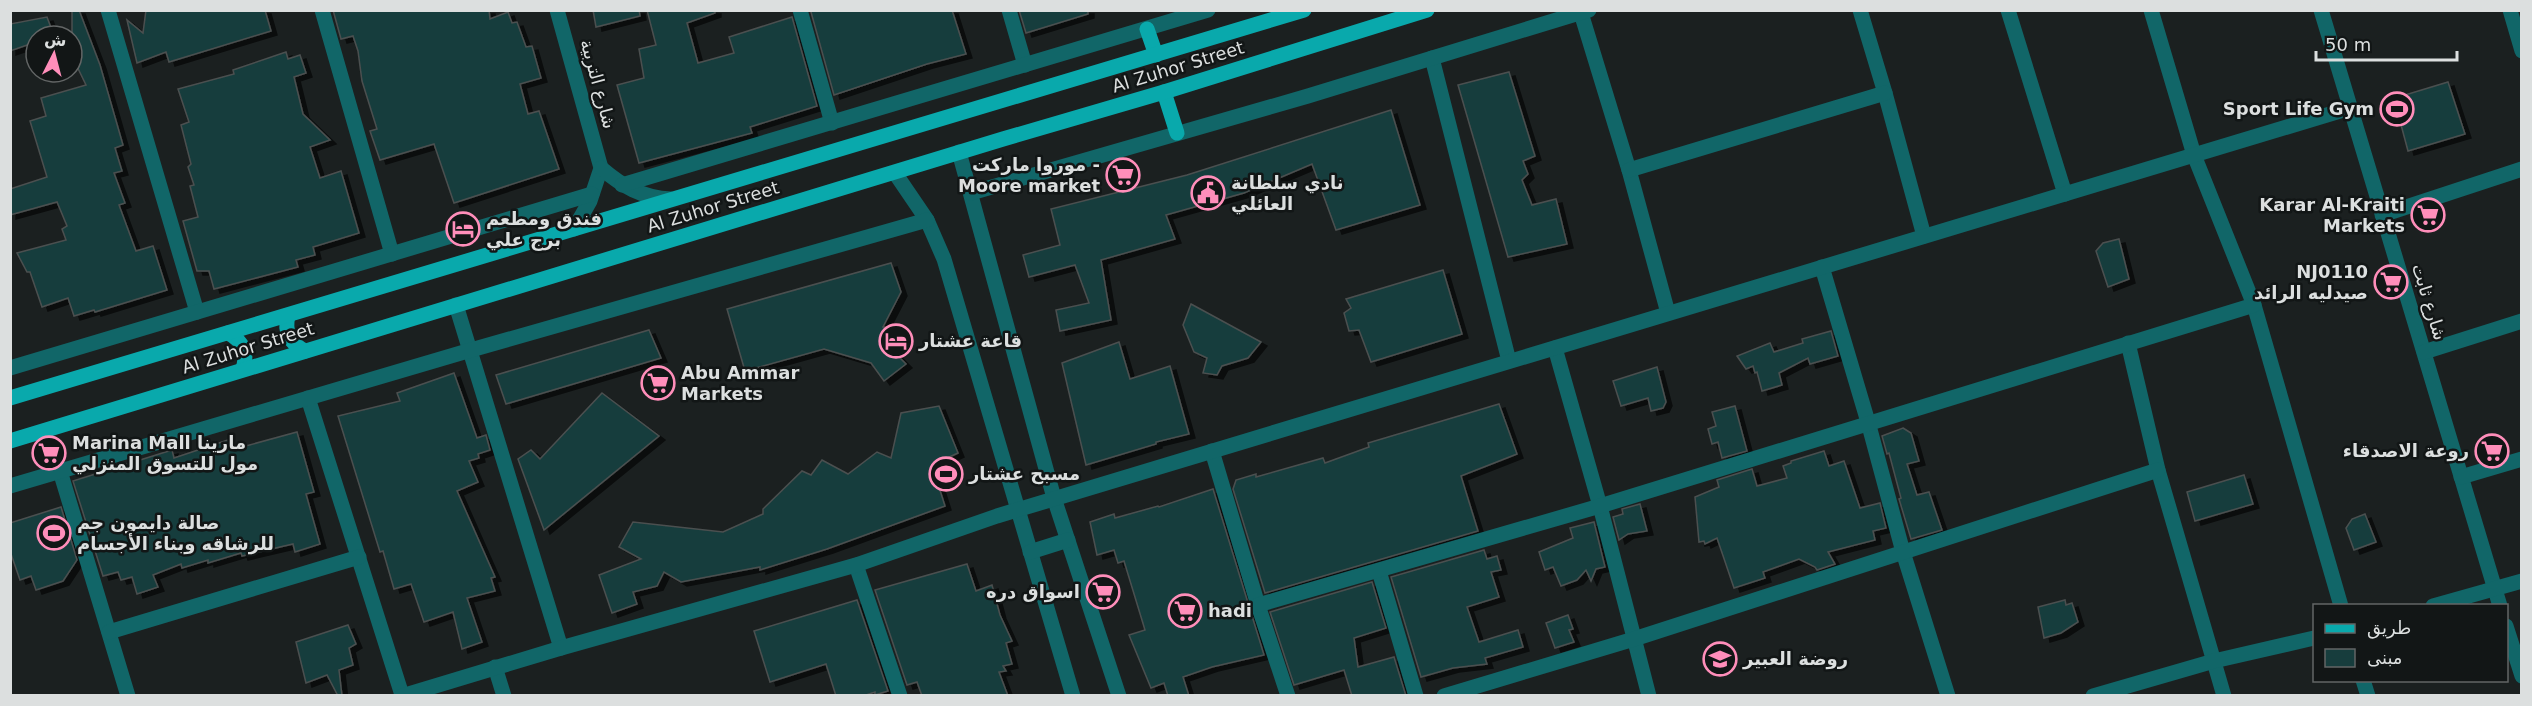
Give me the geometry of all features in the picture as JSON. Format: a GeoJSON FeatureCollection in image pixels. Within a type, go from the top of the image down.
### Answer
{"type":"FeatureCollection","features":[{"type":"Feature","properties":{"kind":"main road","name":"Al Zuhor Street"},"geometry":{"type":"LineString","coordinates":[[10,398],[1304,10]]}},
{"type":"Feature","properties":{"kind":"main road","name":"Al Zuhor Street"},"geometry":{"type":"LineString","coordinates":[[10,441],[959,152],[1164,92],[1427,10]]}},
{"type":"Feature","properties":{"kind":"main road"},"geometry":{"type":"LineString","coordinates":[[1147,28],[1156,55]]}},
{"type":"Feature","properties":{"kind":"main road"},"geometry":{"type":"LineString","coordinates":[[1164,92],[1177,133]]}},
{"type":"Feature","properties":{"kind":"main road"},"geometry":{"type":"LineString","coordinates":[[288,316],[289,337],[293,343],[305,351]]}},
{"type":"Feature","properties":{"kind":"main road"},"geometry":{"type":"LineString","coordinates":[[228,333],[244,348],[246,355],[243,369]]}},
{"type":"Feature","properties":{"kind":"street"},"geometry":{"type":"LineString","coordinates":[[108,10],[197,312]]}},
{"type":"Feature","properties":{"kind":"street"},"geometry":{"type":"LineString","coordinates":[[322,10],[392,254]]}},
{"type":"Feature","properties":{"kind":"street","name":"شارع التربية"},"geometry":{"type":"LineString","coordinates":[[557,10],[601,168]]}},
{"type":"Feature","properties":{"kind":"street"},"geometry":{"type":"LineString","coordinates":[[800,10],[832,123]]}},
{"type":"Feature","properties":{"kind":"street"},"geometry":{"type":"LineString","coordinates":[[1008,10],[1025,65]]}},
{"type":"Feature","properties":{"kind":"street"},"geometry":{"type":"LineString","coordinates":[[622,185],[1208,10]]}},
{"type":"Feature","properties":{"kind":"street"},"geometry":{"type":"LineString","coordinates":[[1860,10],[1924,236]]}},
{"type":"Feature","properties":{"kind":"street"},"geometry":{"type":"LineString","coordinates":[[2008,10],[2065,194]]}},
{"type":"Feature","properties":{"kind":"street"},"geometry":{"type":"LineString","coordinates":[[2151,10],[2194,155],[2254,305],[2340,604]]}},
{"type":"Feature","properties":{"kind":"street","name":"شارع ثابت"},"geometry":{"type":"LineString","coordinates":[[2321,10],[2499,604]]}},
{"type":"Feature","properties":{"kind":"street"},"geometry":{"type":"LineString","coordinates":[[970,193],[1585,12],[1668,313]]}},
{"type":"Feature","properties":{"kind":"street"},"geometry":{"type":"LineString","coordinates":[[2516,20],[2522,51]]}},
{"type":"Feature","properties":{"kind":"street"},"geometry":{"type":"LineString","coordinates":[[1432,58],[1509,361]]}},
{"type":"Feature","properties":{"kind":"street"},"geometry":{"type":"LineString","coordinates":[[1629,170],[1885,93]]}},
{"type":"Feature","properties":{"kind":"street"},"geometry":{"type":"LineString","coordinates":[[308,398],[402,695],[856,566],[1054,498],[2350,108]]}},
{"type":"Feature","properties":{"kind":"street"},"geometry":{"type":"LineString","coordinates":[[959,152],[1054,498],[1119,696]]}},
{"type":"Feature","properties":{"kind":"street"},"geometry":{"type":"LineString","coordinates":[[574,229],[592,194],[601,168],[622,185],[644,196],[671,200]]}},
{"type":"Feature","properties":{"kind":"street"},"geometry":{"type":"LineString","coordinates":[[2382,215],[2522,169]]}},
{"type":"Feature","properties":{"kind":"street"},"geometry":{"type":"LineString","coordinates":[[895,173],[927,220],[944,259],[1074,696]]}},
{"type":"Feature","properties":{"kind":"street"},"geometry":{"type":"LineString","coordinates":[[10,368],[592,194]]}},
{"type":"Feature","properties":{"kind":"street"},"geometry":{"type":"LineString","coordinates":[[10,486],[471,350],[927,220]]}},
{"type":"Feature","properties":{"kind":"street"},"geometry":{"type":"LineString","coordinates":[[1821,267],[1868,422],[1902,552],[1948,696]]}},
{"type":"Feature","properties":{"kind":"street"},"geometry":{"type":"LineString","coordinates":[[456,305],[561,648]]}},
{"type":"Feature","properties":{"kind":"street"},"geometry":{"type":"LineString","coordinates":[[1258,605],[1600,507],[1868,422],[2254,305]]}},
{"type":"Feature","properties":{"kind":"street"},"geometry":{"type":"LineString","coordinates":[[2424,352],[2522,321]]}},
{"type":"Feature","properties":{"kind":"street"},"geometry":{"type":"LineString","coordinates":[[2128,343],[2157,470],[2224,696]]}},
{"type":"Feature","properties":{"kind":"street"},"geometry":{"type":"LineString","coordinates":[[1555,348],[1600,507],[1649,696]]}},
{"type":"Feature","properties":{"kind":"street"},"geometry":{"type":"LineString","coordinates":[[1212,451],[1288,696]]}},
{"type":"Feature","properties":{"kind":"street"},"geometry":{"type":"LineString","coordinates":[[2461,477],[2522,459]]}},
{"type":"Feature","properties":{"kind":"street"},"geometry":{"type":"LineString","coordinates":[[1444,696],[1634,639],[2157,470]]}},
{"type":"Feature","properties":{"kind":"street"},"geometry":{"type":"LineString","coordinates":[[60,471],[128,696]]}},
{"type":"Feature","properties":{"kind":"street"},"geometry":{"type":"LineString","coordinates":[[1030,552],[1068,540]]}},
{"type":"Feature","properties":{"kind":"street"},"geometry":{"type":"LineString","coordinates":[[108,632],[359,557]]}},
{"type":"Feature","properties":{"kind":"street"},"geometry":{"type":"LineString","coordinates":[[856,566],[900,696]]}},
{"type":"Feature","properties":{"kind":"street"},"geometry":{"type":"LineString","coordinates":[[1379,571],[1416,696]]}},
{"type":"Feature","properties":{"kind":"street"},"geometry":{"type":"LineString","coordinates":[[2440,604],[2522,581]]}},
{"type":"Feature","properties":{"kind":"street"},"geometry":{"type":"LineString","coordinates":[[2508,632],[2522,676]]}},
{"type":"Feature","properties":{"kind":"street"},"geometry":{"type":"LineString","coordinates":[[2093,696],[2214,661],[2313,638]]}},
{"type":"Feature","properties":{"kind":"street"},"geometry":{"type":"LineString","coordinates":[[495,667],[504,696]]}},
{"type":"Feature","properties":{"kind":"building"},"geometry":{"type":"Polygon","coordinates":[[[72,10],[79,10],[100,65],[123,145],[115,148],[122,171],[114,173],[125,203],[119,205],[136,251],[153,246],[167,290],[95,312],[94,310],[74,316],[68,298],[42,307],[30,272],[27,272],[17,253],[66,240],[62,229],[67,226],[57,202],[10,215],[10,189],[47,177],[30,121],[46,116],[41,98],[86,85],[84,81],[84,24],[72,24],[72,10]]]}},
{"type":"Feature","properties":{"kind":"building"},"geometry":{"type":"Polygon","coordinates":[[[146,10],[265,10],[271,31],[169,62],[166,52],[137,63],[127,20],[143,33],[146,10]]]}},
{"type":"Feature","properties":{"kind":"building"},"geometry":{"type":"Polygon","coordinates":[[[333,10],[489,10],[490,19],[508,12],[512,23],[517,22],[526,47],[532,46],[541,78],[520,84],[528,114],[539,111],[559,169],[454,203],[434,144],[380,160],[370,131],[377,129],[362,81],[358,51],[353,36],[341,39],[333,10]]]}},
{"type":"Feature","properties":{"kind":"building"},"geometry":{"type":"Polygon","coordinates":[[[593,10],[639,10],[640,16],[596,27],[593,10]]]}},
{"type":"Feature","properties":{"kind":"building"},"geometry":{"type":"Polygon","coordinates":[[[647,10],[715,10],[715,13],[687,23],[698,63],[734,53],[729,37],[792,17],[817,106],[750,127],[752,133],[639,163],[617,85],[644,78],[639,49],[656,45],[647,10]]]}},
{"type":"Feature","properties":{"kind":"building"},"geometry":{"type":"Polygon","coordinates":[[[814,10],[952,10],[966,54],[927,64],[834,95],[811,12],[814,10]]]}},
{"type":"Feature","properties":{"kind":"building"},"geometry":{"type":"Polygon","coordinates":[[[1019,10],[1088,10],[1088,14],[1026,33],[1019,10]]]}},
{"type":"Feature","properties":{"kind":"building"},"geometry":{"type":"Polygon","coordinates":[[[47,17],[50,24],[24,24],[24,46],[10,51],[10,24],[47,17]]]}},
{"type":"Feature","properties":{"kind":"building"},"geometry":{"type":"Polygon","coordinates":[[[286,52],[288,59],[300,55],[306,73],[294,77],[303,114],[330,140],[310,147],[320,178],[341,171],[359,233],[313,247],[315,255],[296,260],[298,267],[214,289],[209,271],[197,271],[183,221],[198,217],[190,186],[194,185],[188,167],[191,164],[181,125],[189,122],[178,89],[234,74],[233,70],[286,52]]]}},
{"type":"Feature","properties":{"kind":"building"},"geometry":{"type":"Polygon","coordinates":[[[1509,72],[1535,156],[1523,161],[1528,174],[1522,180],[1532,205],[1556,199],[1567,244],[1508,257],[1458,85],[1509,72]]]}},
{"type":"Feature","properties":{"kind":"building"},"geometry":{"type":"Polygon","coordinates":[[[2448,82],[2465,134],[2408,151],[2396,106],[2407,103],[2405,95],[2448,82]]]}},
{"type":"Feature","properties":{"kind":"building"},"geometry":{"type":"Polygon","coordinates":[[[1391,110],[1420,205],[1336,230],[1312,164],[1244,193],[1166,215],[1175,239],[1101,260],[1111,320],[1060,331],[1056,310],[1089,303],[1075,265],[1029,277],[1023,255],[1060,245],[1051,209],[1187,175],[1391,110]]]}},
{"type":"Feature","properties":{"kind":"building"},"geometry":{"type":"Polygon","coordinates":[[[2119,239],[2129,279],[2108,287],[2096,251],[2103,243],[2119,239]]]}},
{"type":"Feature","properties":{"kind":"building"},"geometry":{"type":"Polygon","coordinates":[[[891,263],[901,292],[883,327],[901,330],[889,347],[906,364],[884,381],[871,363],[824,349],[745,371],[727,309],[891,263]]]}},
{"type":"Feature","properties":{"kind":"building"},"geometry":{"type":"Polygon","coordinates":[[[1443,270],[1462,334],[1371,362],[1359,330],[1349,331],[1344,313],[1351,308],[1346,299],[1443,270]]]}},
{"type":"Feature","properties":{"kind":"building"},"geometry":{"type":"Polygon","coordinates":[[[1191,304],[1261,342],[1248,358],[1222,366],[1217,375],[1203,373],[1207,358],[1194,352],[1183,325],[1191,304]]]}},
{"type":"Feature","properties":{"kind":"building"},"geometry":{"type":"Polygon","coordinates":[[[649,330],[661,358],[506,404],[496,375],[649,330]]]}},
{"type":"Feature","properties":{"kind":"building"},"geometry":{"type":"Polygon","coordinates":[[[1831,331],[1838,356],[1810,364],[1808,358],[1779,373],[1782,385],[1762,391],[1753,366],[1746,369],[1737,356],[1770,343],[1774,352],[1803,343],[1802,339],[1831,331]]]}},
{"type":"Feature","properties":{"kind":"building"},"geometry":{"type":"Polygon","coordinates":[[[1119,342],[1130,379],[1170,366],[1189,434],[1156,442],[1156,444],[1086,465],[1062,363],[1119,342]]]}},
{"type":"Feature","properties":{"kind":"building"},"geometry":{"type":"Polygon","coordinates":[[[1657,367],[1666,402],[1663,408],[1651,411],[1648,398],[1621,406],[1613,381],[1657,367]]]}},
{"type":"Feature","properties":{"kind":"building"},"geometry":{"type":"Polygon","coordinates":[[[454,373],[477,438],[486,435],[490,450],[478,454],[479,458],[469,461],[478,482],[457,491],[495,577],[491,578],[495,591],[467,598],[482,642],[462,649],[453,612],[424,622],[411,584],[394,589],[383,551],[380,552],[338,416],[400,401],[397,393],[454,373]]]}},
{"type":"Feature","properties":{"kind":"building"},"geometry":{"type":"Polygon","coordinates":[[[602,393],[659,436],[544,530],[518,459],[531,450],[540,459],[602,393]]]}},
{"type":"Feature","properties":{"kind":"building"},"geometry":{"type":"Polygon","coordinates":[[[1499,404],[1517,454],[1461,476],[1478,531],[1265,593],[1233,489],[1236,480],[1256,474],[1256,477],[1323,458],[1325,463],[1369,447],[1368,443],[1499,404]]]}},
{"type":"Feature","properties":{"kind":"building"},"geometry":{"type":"Polygon","coordinates":[[[939,406],[958,453],[932,465],[945,506],[827,549],[760,570],[760,567],[681,582],[664,572],[657,586],[633,592],[637,604],[612,613],[599,575],[641,559],[619,547],[633,522],[723,532],[763,514],[763,509],[802,471],[811,475],[822,460],[848,474],[877,452],[891,458],[901,413],[939,406]]]}},
{"type":"Feature","properties":{"kind":"building"},"geometry":{"type":"Polygon","coordinates":[[[1735,406],[1747,451],[1722,458],[1718,442],[1712,444],[1708,429],[1716,426],[1712,412],[1735,406]]]}},
{"type":"Feature","properties":{"kind":"building"},"geometry":{"type":"Polygon","coordinates":[[[1903,428],[1911,433],[1919,461],[1907,464],[1917,495],[1929,492],[1942,530],[1911,539],[1889,453],[1887,454],[1882,436],[1903,428]]]}},
{"type":"Feature","properties":{"kind":"building"},"geometry":{"type":"Polygon","coordinates":[[[297,432],[314,492],[306,494],[320,544],[295,552],[293,544],[242,556],[241,553],[208,563],[208,560],[182,568],[181,564],[153,575],[158,587],[137,594],[132,577],[121,580],[118,572],[103,576],[73,481],[172,450],[174,458],[228,440],[231,450],[297,432]]]}},
{"type":"Feature","properties":{"kind":"building"},"geometry":{"type":"Polygon","coordinates":[[[1824,451],[1829,466],[1844,461],[1860,508],[1880,503],[1886,528],[1873,531],[1875,540],[1828,552],[1835,564],[1817,570],[1799,559],[1763,572],[1765,578],[1734,588],[1717,538],[1705,544],[1704,541],[1699,542],[1695,497],[1719,487],[1717,480],[1752,469],[1757,486],[1787,478],[1783,466],[1791,461],[1824,451]]]}},
{"type":"Feature","properties":{"kind":"building"},"geometry":{"type":"Polygon","coordinates":[[[2244,475],[2253,504],[2195,521],[2187,492],[2244,475]]]}},
{"type":"Feature","properties":{"kind":"building"},"geometry":{"type":"Polygon","coordinates":[[[1213,489],[1264,655],[1212,667],[1183,677],[1189,696],[1168,696],[1164,683],[1151,688],[1129,635],[1145,630],[1124,561],[1118,563],[1114,550],[1097,555],[1090,522],[1114,514],[1115,518],[1159,507],[1213,489]]]}},
{"type":"Feature","properties":{"kind":"building"},"geometry":{"type":"Polygon","coordinates":[[[1640,504],[1647,531],[1628,534],[1619,540],[1613,517],[1623,514],[1622,509],[1640,504]]]}},
{"type":"Feature","properties":{"kind":"building"},"geometry":{"type":"Polygon","coordinates":[[[61,507],[77,560],[63,581],[36,590],[31,576],[20,580],[10,551],[10,523],[61,507]]]}},
{"type":"Feature","properties":{"kind":"building"},"geometry":{"type":"Polygon","coordinates":[[[2365,514],[2376,542],[2354,550],[2346,528],[2352,519],[2365,514]]]}},
{"type":"Feature","properties":{"kind":"building"},"geometry":{"type":"Polygon","coordinates":[[[1594,522],[1605,567],[1596,569],[1591,581],[1586,570],[1577,580],[1561,586],[1553,567],[1545,570],[1539,552],[1573,538],[1570,528],[1594,522]]]}},
{"type":"Feature","properties":{"kind":"building"},"geometry":{"type":"Polygon","coordinates":[[[1484,550],[1487,559],[1497,556],[1501,570],[1491,572],[1499,597],[1467,607],[1479,642],[1518,630],[1523,647],[1485,658],[1487,664],[1453,668],[1421,677],[1391,577],[1484,550]]]}},
{"type":"Feature","properties":{"kind":"building"},"geometry":{"type":"Polygon","coordinates":[[[967,564],[976,591],[992,585],[1000,615],[1012,641],[1006,643],[1012,664],[1003,666],[1006,671],[999,672],[1008,696],[922,696],[917,682],[907,685],[875,590],[967,564]]]}},
{"type":"Feature","properties":{"kind":"building"},"geometry":{"type":"Polygon","coordinates":[[[1372,582],[1386,628],[1354,638],[1358,667],[1394,657],[1406,696],[1352,696],[1344,670],[1294,685],[1270,612],[1372,582]]]}},
{"type":"Feature","properties":{"kind":"building"},"geometry":{"type":"Polygon","coordinates":[[[857,600],[888,691],[875,695],[875,692],[863,696],[836,696],[826,664],[770,682],[754,631],[857,600]]]}},
{"type":"Feature","properties":{"kind":"building"},"geometry":{"type":"Polygon","coordinates":[[[2065,600],[2066,605],[2072,603],[2078,622],[2061,633],[2044,638],[2038,607],[2065,600]]]}},
{"type":"Feature","properties":{"kind":"building"},"geometry":{"type":"Polygon","coordinates":[[[1568,615],[1573,629],[1569,630],[1574,642],[1555,648],[1546,623],[1568,615]]]}},
{"type":"Feature","properties":{"kind":"building"},"geometry":{"type":"Polygon","coordinates":[[[348,625],[356,644],[349,648],[353,665],[339,670],[342,696],[338,696],[327,675],[306,683],[296,642],[348,625]]]}},
{"type":"Feature","properties":{"kind":"place","name":"Sport Life Gym"},"geometry":{"type":"Point","coordinates":[2397,109]}},
{"type":"Feature","properties":{"kind":"place","name":"موروا ماركت - Moore market"},"geometry":{"type":"Point","coordinates":[1123,175]}},
{"type":"Feature","properties":{"kind":"place","name":"نادي سلطانة العائلي"},"geometry":{"type":"Point","coordinates":[1208,193]}},
{"type":"Feature","properties":{"kind":"place","name":"Karar Al-Kraiti Markets"},"geometry":{"type":"Point","coordinates":[2428,215]}},
{"type":"Feature","properties":{"kind":"place","name":"فندق ومطعم برج علي"},"geometry":{"type":"Point","coordinates":[463,229]}},
{"type":"Feature","properties":{"kind":"place","name":"NJ0110 صيدليه الرائد"},"geometry":{"type":"Point","coordinates":[2391,282]}},
{"type":"Feature","properties":{"kind":"place","name":"قاعة عشتار"},"geometry":{"type":"Point","coordinates":[896,341]}},
{"type":"Feature","properties":{"kind":"place","name":"Abu Ammar Markets"},"geometry":{"type":"Point","coordinates":[658,383]}},
{"type":"Feature","properties":{"kind":"place","name":"روعة الاصدقاء"},"geometry":{"type":"Point","coordinates":[2492,451]}},
{"type":"Feature","properties":{"kind":"place","name":"Marina Mall مارينا مول للتسوق المنزلي"},"geometry":{"type":"Point","coordinates":[49,453]}},
{"type":"Feature","properties":{"kind":"place","name":"مسبح عشتار"},"geometry":{"type":"Point","coordinates":[946,474]}},
{"type":"Feature","properties":{"kind":"place","name":"صالة دايمون جم للرشاقه وبناء الأجسام"},"geometry":{"type":"Point","coordinates":[54,533]}},
{"type":"Feature","properties":{"kind":"place","name":"اسواق دره"},"geometry":{"type":"Point","coordinates":[1103,592]}},
{"type":"Feature","properties":{"kind":"place","name":"hadi"},"geometry":{"type":"Point","coordinates":[1185,611]}},
{"type":"Feature","properties":{"kind":"place","name":"روضة العبير"},"geometry":{"type":"Point","coordinates":[1720,659]}}]}
